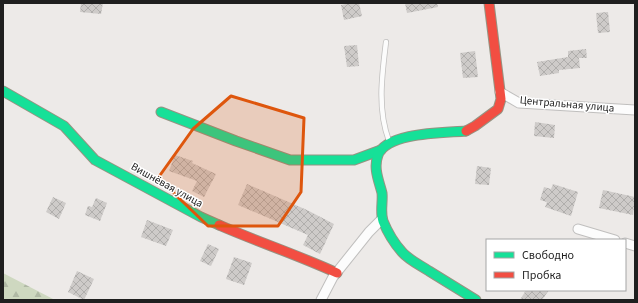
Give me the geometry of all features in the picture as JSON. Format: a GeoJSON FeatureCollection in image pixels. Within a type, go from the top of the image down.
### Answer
{"type":"FeatureCollection","features":[{"type":"Feature","properties":{"kind":"street"},"geometry":{"type":"LineString","coordinates":[[476,300],[418,264],[402,252],[391,237],[382,219],[382,194],[378,182],[376,165],[378,154],[381,150],[385,145],[395,140],[417,135],[466,131],[498,108],[501,99],[488,3]]}},
{"type":"Feature","properties":{"kind":"street","name":"Вишнёвая улица"},"geometry":{"type":"LineString","coordinates":[[3,91],[64,126],[95,160],[201,217],[251,239],[307,259],[336,273]]}},
{"type":"Feature","properties":{"kind":"street","name":"Центральная улица"},"geometry":{"type":"LineString","coordinates":[[500,92],[519,103],[635,110]]}},
{"type":"Feature","properties":{"kind":"street"},"geometry":{"type":"LineString","coordinates":[[161,112],[290,160],[354,160],[381,150]]}},
{"type":"Feature","properties":{"kind":"street"},"geometry":{"type":"LineString","coordinates":[[321,300],[336,273],[368,232],[382,219]]}},
{"type":"Feature","properties":{"kind":"street"},"geometry":{"type":"LineString","coordinates":[[578,229],[611,239]]}},
{"type":"Feature","properties":{"kind":"lane"},"geometry":{"type":"LineString","coordinates":[[386,42],[382,71],[381,107],[385,132],[390,143]]}},
{"type":"Feature","properties":{"kind":"highlighted area"},"geometry":{"type":"Polygon","coordinates":[[[231,96],[304,118],[301,192],[278,226],[208,226],[158,178],[193,129],[231,96]]]}},
{"type":"Feature","properties":{"kind":"green space"},"geometry":{"type":"Polygon","coordinates":[[[3,273],[55,300],[3,300],[3,273]]]}},
{"type":"Feature","properties":{"kind":"building"},"geometry":{"type":"Polygon","coordinates":[[[81,3],[103,3],[101,14],[80,12],[81,3]]]}},
{"type":"Feature","properties":{"kind":"building"},"geometry":{"type":"Polygon","coordinates":[[[359,3],[362,16],[344,20],[341,5],[359,3]]]}},
{"type":"Feature","properties":{"kind":"building"},"geometry":{"type":"Polygon","coordinates":[[[405,3],[437,3],[438,7],[407,13],[405,3]]]}},
{"type":"Feature","properties":{"kind":"building"},"geometry":{"type":"Polygon","coordinates":[[[608,12],[610,32],[598,33],[596,13],[608,12]]]}},
{"type":"Feature","properties":{"kind":"building"},"geometry":{"type":"Polygon","coordinates":[[[357,45],[359,66],[347,67],[344,46],[357,45]]]}},
{"type":"Feature","properties":{"kind":"building"},"geometry":{"type":"Polygon","coordinates":[[[586,49],[587,58],[579,58],[580,68],[559,70],[559,73],[540,76],[537,62],[568,57],[568,51],[586,49]]]}},
{"type":"Feature","properties":{"kind":"building"},"geometry":{"type":"Polygon","coordinates":[[[475,51],[478,77],[463,78],[460,53],[475,51]]]}},
{"type":"Feature","properties":{"kind":"building"},"geometry":{"type":"Polygon","coordinates":[[[535,122],[555,125],[554,138],[534,136],[535,122]]]}},
{"type":"Feature","properties":{"kind":"building"},"geometry":{"type":"Polygon","coordinates":[[[175,155],[193,161],[192,163],[216,174],[204,197],[192,191],[197,181],[169,171],[175,155]]]}},
{"type":"Feature","properties":{"kind":"building"},"geometry":{"type":"Polygon","coordinates":[[[477,166],[491,168],[489,185],[475,184],[477,166]]]}},
{"type":"Feature","properties":{"kind":"building"},"geometry":{"type":"Polygon","coordinates":[[[247,184],[307,210],[334,224],[320,254],[303,245],[308,235],[238,205],[247,184]]]}},
{"type":"Feature","properties":{"kind":"building"},"geometry":{"type":"Polygon","coordinates":[[[553,184],[578,192],[571,216],[545,207],[547,202],[540,200],[544,187],[551,189],[553,184]]]}},
{"type":"Feature","properties":{"kind":"building"},"geometry":{"type":"Polygon","coordinates":[[[603,190],[635,197],[633,215],[599,208],[603,190]]]}},
{"type":"Feature","properties":{"kind":"building"},"geometry":{"type":"Polygon","coordinates":[[[53,197],[66,203],[59,219],[46,212],[53,197]]]}},
{"type":"Feature","properties":{"kind":"building"},"geometry":{"type":"Polygon","coordinates":[[[96,198],[107,203],[100,221],[85,215],[88,206],[92,207],[96,198]]]}},
{"type":"Feature","properties":{"kind":"building"},"geometry":{"type":"Polygon","coordinates":[[[147,220],[173,230],[166,246],[141,237],[147,220]]]}},
{"type":"Feature","properties":{"kind":"building"},"geometry":{"type":"Polygon","coordinates":[[[208,244],[219,249],[211,266],[200,261],[208,244]]]}},
{"type":"Feature","properties":{"kind":"building"},"geometry":{"type":"Polygon","coordinates":[[[234,257],[252,263],[244,285],[226,279],[234,257]]]}},
{"type":"Feature","properties":{"kind":"building"},"geometry":{"type":"Polygon","coordinates":[[[77,271],[94,279],[84,300],[68,292],[77,271]]]}},
{"type":"Feature","properties":{"kind":"building"},"geometry":{"type":"Polygon","coordinates":[[[525,291],[548,291],[542,300],[520,300],[525,291]]]}},
{"type":"Feature","properties":{"kind":"traffic: fast"},"geometry":{"type":"LineString","coordinates":[[3,91],[64,126],[95,160],[201,217],[219,225]]}},
{"type":"Feature","properties":{"kind":"traffic: fast"},"geometry":{"type":"LineString","coordinates":[[161,112],[290,160],[354,160],[381,150]]}},
{"type":"Feature","properties":{"kind":"traffic: fast"},"geometry":{"type":"LineString","coordinates":[[466,131],[431,133],[404,138],[393,142],[384,147],[378,155],[376,170],[382,193],[383,221],[391,237],[399,248],[411,260],[476,300]]}},
{"type":"Feature","properties":{"kind":"traffic: jam"},"geometry":{"type":"LineString","coordinates":[[466,131],[498,109],[501,99],[489,3]]}},
{"type":"Feature","properties":{"kind":"traffic: jam"},"geometry":{"type":"LineString","coordinates":[[219,225],[337,273]]}}]}
